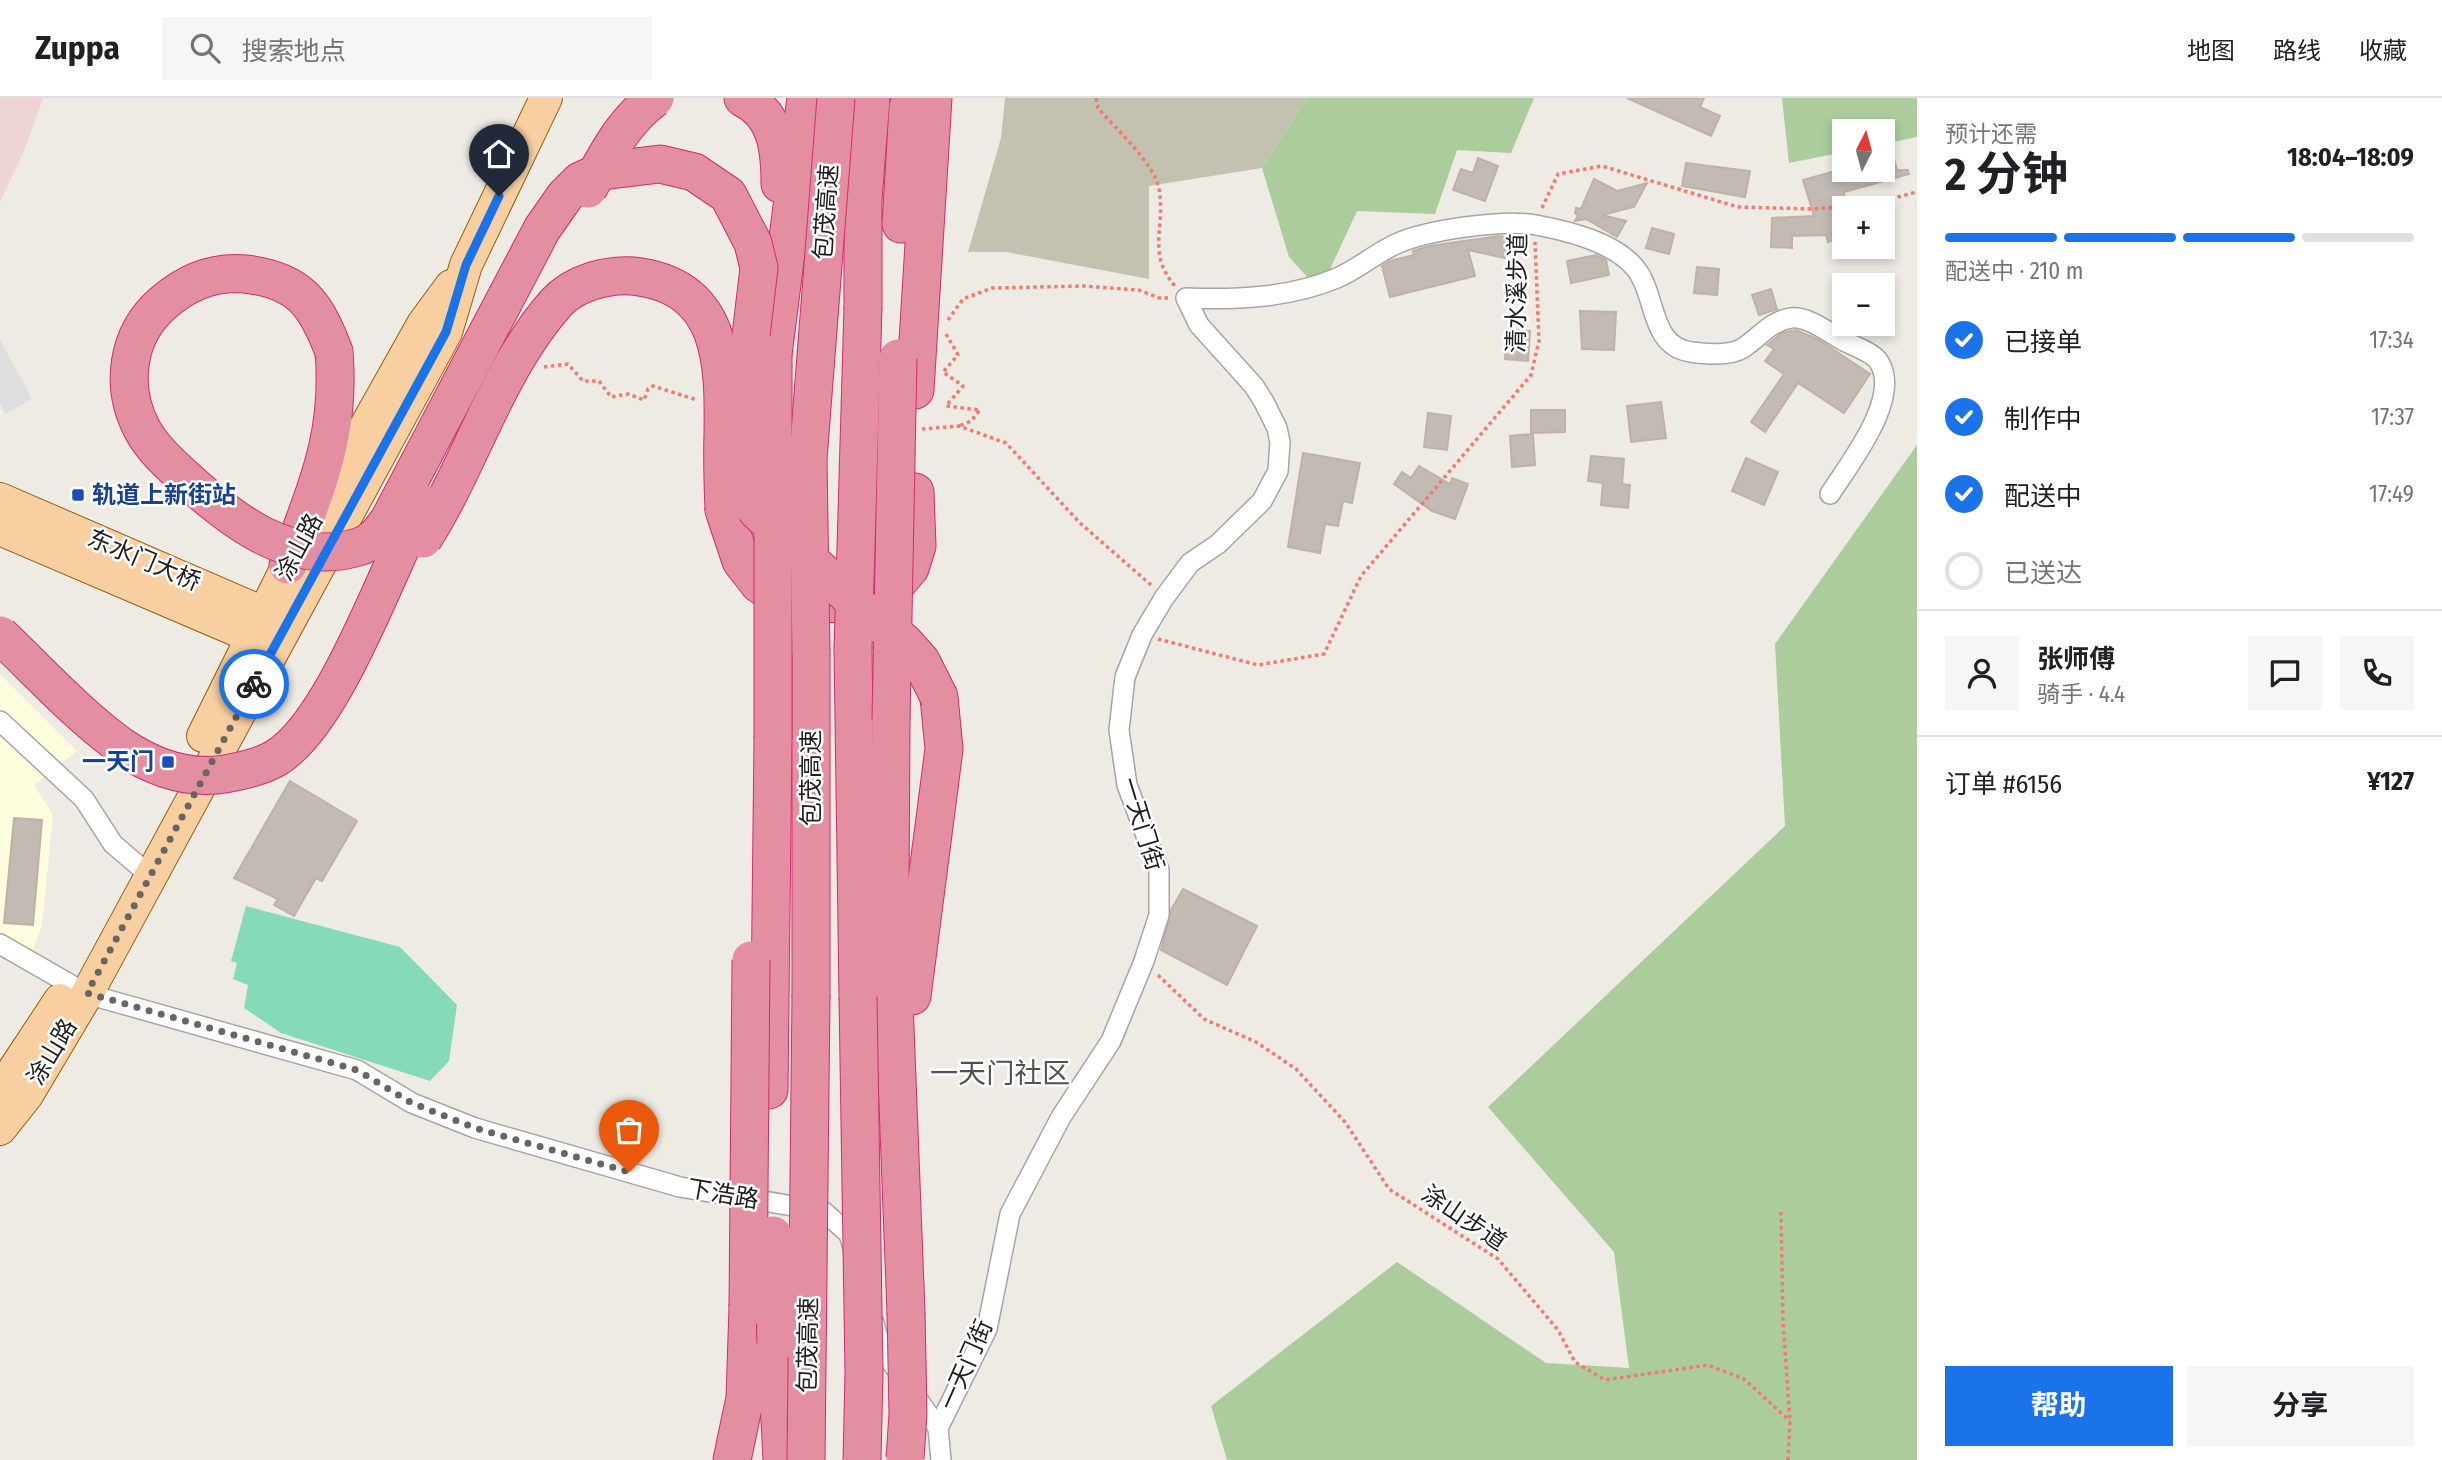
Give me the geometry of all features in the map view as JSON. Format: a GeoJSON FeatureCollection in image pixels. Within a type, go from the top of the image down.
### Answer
{"type":"FeatureCollection","features":[{"type":"Feature","properties":{"kind":"highway"},"geometry":{"type":"LineString","coordinates":[[358,640],[418,511],[615,138],[640,109],[655,98]]}},
{"type":"Feature","properties":{"kind":"highway"},"geometry":{"type":"LineString","coordinates":[[743,98],[773,127],[779,154],[782,280]]}},
{"type":"Feature","properties":{"kind":"highway"},"geometry":{"type":"LineString","coordinates":[[732,1460],[745,1398],[748,1352],[760,960],[759,845],[773,746],[773,354],[806,98]]}},
{"type":"Feature","properties":{"kind":"highway","name":"包茂高速"},"geometry":{"type":"LineString","coordinates":[[807,1460],[811,995],[808,459],[836,98]]}},
{"type":"Feature","properties":{"kind":"highway","name":"包茂高速"},"geometry":{"type":"LineString","coordinates":[[862,1460],[864,1360],[853,649],[863,307],[863,200],[871,98]]}},
{"type":"Feature","properties":{"kind":"highway"},"geometry":{"type":"LineString","coordinates":[[905,1460],[908,1414],[905,1256],[912,1176],[903,986],[890,886],[898,358],[904,159],[909,98]]}},
{"type":"Feature","properties":{"kind":"highway"},"geometry":{"type":"LineString","coordinates":[[0,635],[122,746],[166,770],[192,775],[238,772],[276,758],[307,727],[358,640],[435,520],[523,346],[558,301],[598,278],[624,275],[650,278],[681,290],[704,314],[718,340],[724,386],[724,510],[741,561],[759,584],[775,595],[804,602],[841,604],[899,581],[910,568],[917,545],[915,390],[933,98]]}},
{"type":"Feature","properties":{"kind":"highway"},"geometry":{"type":"LineString","coordinates":[[288,565],[329,450],[336,409],[334,352],[320,316],[295,289],[267,276],[233,273],[200,279],[176,292],[141,329],[129,364],[130,397],[143,430],[164,458],[235,519],[265,538],[291,547],[323,552],[359,547],[376,537],[389,520],[542,229],[565,196],[580,181],[602,171],[660,164],[694,172],[728,195],[753,243],[759,268],[748,361],[743,443],[746,477],[757,511],[870,616],[904,642],[921,661],[939,696],[944,749],[903,986]]}},
{"type":"Feature","properties":{"kind":"highway"},"geometry":{"type":"LineString","coordinates":[[760,960],[769,1090],[782,1460]]}},
{"type":"Feature","properties":{"kind":"main road","name":"涂山路"},"geometry":{"type":"LineString","coordinates":[[0,1129],[27,1095],[140,867],[269,629],[446,332],[466,265],[546,98]]}},
{"type":"Feature","properties":{"kind":"main road","name":"涂山路"},"geometry":{"type":"LineString","coordinates":[[0,1091],[79,988],[269,629],[288,565],[423,324],[466,265]]}},
{"type":"Feature","properties":{"kind":"main road","name":"东水门大桥"},"geometry":{"type":"LineString","coordinates":[[0,499],[269,629]]}},
{"type":"Feature","properties":{"kind":"main road","name":"东水门大桥"},"geometry":{"type":"LineString","coordinates":[[0,528],[269,629]]}},
{"type":"Feature","properties":{"kind":"street"},"geometry":{"type":"LineString","coordinates":[[1186,298],[1232,300],[1278,293],[1338,278],[1398,243],[1463,227],[1534,224],[1607,246],[1636,268],[1647,287],[1663,337],[1675,347],[1689,352],[1740,350],[1773,323],[1801,318],[1878,360],[1885,374],[1885,393],[1877,417],[1830,495]]}},
{"type":"Feature","properties":{"kind":"street","name":"一天门街"},"geometry":{"type":"LineString","coordinates":[[937,1428],[987,1329],[1010,1214],[1061,1117],[1111,1041],[1144,961],[1159,915],[1159,870],[1127,785],[1119,730],[1125,677],[1142,635],[1164,597],[1190,563],[1217,544],[1262,501],[1273,484],[1280,456],[1277,428],[1264,402],[1254,386],[1199,325],[1186,298]]}},
{"type":"Feature","properties":{"kind":"street"},"geometry":{"type":"LineString","coordinates":[[1,724],[84,799],[113,844],[140,867]]}},
{"type":"Feature","properties":{"kind":"street","name":"下浩路"},"geometry":{"type":"LineString","coordinates":[[0,944],[79,988],[357,1070],[412,1103],[475,1128],[680,1186],[823,1211],[849,1234],[880,1346],[937,1428]]}},
{"type":"Feature","properties":{"kind":"street"},"geometry":{"type":"LineString","coordinates":[[937,1428],[941,1460]]}},
{"type":"Feature","properties":{"kind":"path"},"geometry":{"type":"LineString","coordinates":[[1096,98],[1098,108],[1149,167],[1159,188],[1158,256],[1163,271],[1186,298]]}},
{"type":"Feature","properties":{"kind":"path","name":"清水溪步道"},"geometry":{"type":"LineString","coordinates":[[1142,635],[1258,665],[1324,654],[1361,576],[1531,375],[1539,341],[1534,224],[1558,174],[1602,166],[1738,207],[1814,209],[1871,204],[1917,192]]}},
{"type":"Feature","properties":{"kind":"path"},"geometry":{"type":"LineString","coordinates":[[1164,597],[1080,523],[1006,443],[959,426],[971,421],[980,410],[946,406],[963,386],[943,372],[958,355],[947,337],[945,326],[951,312],[963,299],[992,288],[1073,286],[1139,290],[1159,298],[1186,298]]}},
{"type":"Feature","properties":{"kind":"path"},"geometry":{"type":"LineString","coordinates":[[547,369],[568,364],[583,381],[599,381],[611,397],[628,394],[644,400]]}},
{"type":"Feature","properties":{"kind":"path","name":"涂山步道"},"geometry":{"type":"LineString","coordinates":[[1144,961],[1204,1019],[1256,1042],[1296,1069],[1345,1122],[1389,1189],[1498,1259],[1558,1330],[1576,1362],[1605,1380],[1708,1365],[1744,1379],[1790,1421]]}},
{"type":"Feature","properties":{"kind":"path"},"geometry":{"type":"LineString","coordinates":[[1781,1212],[1783,1321],[1790,1421],[1788,1460]]}},
{"type":"Feature","properties":{"kind":"shaded area"},"geometry":{"type":"Polygon","coordinates":[[[0,98],[43,98],[24,151],[0,202],[0,98]]]}},
{"type":"Feature","properties":{"kind":"shaded area"},"geometry":{"type":"Polygon","coordinates":[[[1005,98],[1307,98],[1262,168],[1149,186],[1149,279],[1006,252],[968,252],[1001,138],[1005,98]]]}},
{"type":"Feature","properties":{"kind":"shaded area"},"geometry":{"type":"Polygon","coordinates":[[[0,340],[32,399],[5,414],[0,404],[0,340]]]}},
{"type":"Feature","properties":{"kind":"shaded area"},"geometry":{"type":"Polygon","coordinates":[[[0,674],[77,751],[34,785],[53,815],[42,926],[26,968],[0,954],[0,674]]]}},
{"type":"Feature","properties":{"kind":"green space"},"geometry":{"type":"Polygon","coordinates":[[[1307,98],[1534,98],[1511,153],[1457,150],[1435,214],[1357,211],[1320,291],[1289,257],[1262,168],[1307,98]]]}},
{"type":"Feature","properties":{"kind":"green space"},"geometry":{"type":"Polygon","coordinates":[[[1782,98],[1917,98],[1917,137],[1895,142],[1895,119],[1832,119],[1832,154],[1789,163],[1782,98]]]}},
{"type":"Feature","properties":{"kind":"green space"},"geometry":{"type":"Polygon","coordinates":[[[1917,445],[1917,1460],[1227,1460],[1211,1406],[1397,1262],[1546,1363],[1629,1368],[1614,1252],[1488,1107],[1785,826],[1775,644],[1917,445]]]}},
{"type":"Feature","properties":{"kind":"green space"},"geometry":{"type":"Polygon","coordinates":[[[246,906],[400,947],[457,1005],[449,1061],[430,1081],[281,1033],[244,1008],[248,985],[233,979],[237,963],[231,961],[246,906]]]}},
{"type":"Feature","properties":{"kind":"building"},"geometry":{"type":"Polygon","coordinates":[[[1627,98],[1704,98],[1700,107],[1720,116],[1711,136],[1627,98]]]}},
{"type":"Feature","properties":{"kind":"building"},"geometry":{"type":"Polygon","coordinates":[[[1478,158],[1498,166],[1485,201],[1453,190],[1461,169],[1473,173],[1478,158]]]}},
{"type":"Feature","properties":{"kind":"building"},"geometry":{"type":"Polygon","coordinates":[[[1686,163],[1750,171],[1745,197],[1682,186],[1686,163]]]}},
{"type":"Feature","properties":{"kind":"building"},"geometry":{"type":"Polygon","coordinates":[[[1895,163],[1897,170],[1908,170],[1909,174],[1895,178],[1895,163]]]}},
{"type":"Feature","properties":{"kind":"building"},"geometry":{"type":"Polygon","coordinates":[[[1832,172],[1832,182],[1880,182],[1844,192],[1844,196],[1832,196],[1832,241],[1828,242],[1826,235],[1792,236],[1792,248],[1771,247],[1772,218],[1814,216],[1803,180],[1832,172]]]}},
{"type":"Feature","properties":{"kind":"building"},"geometry":{"type":"Polygon","coordinates":[[[1594,179],[1617,191],[1647,183],[1634,207],[1602,215],[1626,221],[1617,237],[1586,219],[1575,221],[1578,215],[1575,213],[1576,208],[1581,209],[1594,179]]]}},
{"type":"Feature","properties":{"kind":"building"},"geometry":{"type":"Polygon","coordinates":[[[1652,228],[1674,234],[1669,254],[1646,248],[1652,228]]]}},
{"type":"Feature","properties":{"kind":"building"},"geometry":{"type":"Polygon","coordinates":[[[1499,236],[1509,238],[1505,258],[1468,250],[1475,276],[1390,297],[1382,266],[1390,261],[1414,255],[1413,251],[1429,246],[1499,236]]]}},
{"type":"Feature","properties":{"kind":"building"},"geometry":{"type":"Polygon","coordinates":[[[1596,255],[1606,260],[1609,275],[1571,283],[1567,261],[1596,255]]]}},
{"type":"Feature","properties":{"kind":"building"},"geometry":{"type":"Polygon","coordinates":[[[1697,267],[1719,269],[1717,295],[1694,293],[1697,267]]]}},
{"type":"Feature","properties":{"kind":"building"},"geometry":{"type":"Polygon","coordinates":[[[1771,289],[1777,309],[1759,315],[1752,295],[1771,289]]]}},
{"type":"Feature","properties":{"kind":"building"},"geometry":{"type":"Polygon","coordinates":[[[1580,311],[1616,312],[1614,350],[1582,349],[1580,311]]]}},
{"type":"Feature","properties":{"kind":"building"},"geometry":{"type":"Polygon","coordinates":[[[1506,330],[1530,331],[1528,361],[1505,359],[1506,330]]]}},
{"type":"Feature","properties":{"kind":"building"},"geometry":{"type":"Polygon","coordinates":[[[1796,330],[1819,340],[1870,374],[1844,413],[1798,383],[1765,432],[1751,422],[1784,374],[1765,361],[1774,349],[1767,345],[1782,333],[1796,330]]]}},
{"type":"Feature","properties":{"kind":"building"},"geometry":{"type":"Polygon","coordinates":[[[1661,402],[1666,438],[1631,442],[1627,406],[1661,402]]]}},
{"type":"Feature","properties":{"kind":"building"},"geometry":{"type":"Polygon","coordinates":[[[1531,410],[1565,410],[1565,432],[1531,433],[1531,410]]]}},
{"type":"Feature","properties":{"kind":"building"},"geometry":{"type":"Polygon","coordinates":[[[1428,413],[1451,416],[1447,450],[1424,447],[1428,413]]]}},
{"type":"Feature","properties":{"kind":"building"},"geometry":{"type":"Polygon","coordinates":[[[1533,434],[1535,465],[1512,467],[1510,436],[1533,434]]]}},
{"type":"Feature","properties":{"kind":"building"},"geometry":{"type":"Polygon","coordinates":[[[1303,453],[1360,463],[1352,503],[1343,501],[1338,526],[1325,524],[1320,553],[1288,547],[1303,453]]]}},
{"type":"Feature","properties":{"kind":"building"},"geometry":{"type":"Polygon","coordinates":[[[1591,456],[1624,459],[1622,484],[1630,485],[1628,508],[1601,505],[1603,483],[1588,481],[1591,456]]]}},
{"type":"Feature","properties":{"kind":"building"},"geometry":{"type":"Polygon","coordinates":[[[1746,458],[1778,472],[1764,505],[1732,491],[1746,458]]]}},
{"type":"Feature","properties":{"kind":"building"},"geometry":{"type":"Polygon","coordinates":[[[1419,466],[1450,484],[1452,478],[1468,484],[1455,519],[1432,511],[1394,484],[1402,472],[1411,478],[1419,466]]]}},
{"type":"Feature","properties":{"kind":"building"},"geometry":{"type":"Polygon","coordinates":[[[290,781],[357,821],[322,881],[316,878],[294,916],[274,905],[278,899],[234,878],[290,781]]]}},
{"type":"Feature","properties":{"kind":"building"},"geometry":{"type":"Polygon","coordinates":[[[14,818],[42,820],[33,925],[4,923],[14,818]]]}},
{"type":"Feature","properties":{"kind":"building"},"geometry":{"type":"Polygon","coordinates":[[[1183,889],[1257,926],[1227,985],[1161,950],[1171,910],[1183,889]]]}},
{"type":"Feature","properties":{"kind":"way so far"},"geometry":{"type":"LineString","coordinates":[[254,684],[87,993],[247,1041],[357,1070],[412,1103],[475,1128],[629,1172]]}},
{"type":"Feature","properties":{"kind":"place","name":"轨道上新街站"},"geometry":{"type":"Point","coordinates":[78,495]}},
{"type":"Feature","properties":{"kind":"place","name":"一天门"},"geometry":{"type":"Point","coordinates":[168,762]}},
{"type":"Feature","properties":{"kind":"district","name":"一天门社区"},"geometry":{"type":"Point","coordinates":[1000,1073]}},
{"type":"Feature","properties":{"kind":"route"},"geometry":{"type":"LineString","coordinates":[[254,684],[446,332],[466,265],[499,196]]}}]}
